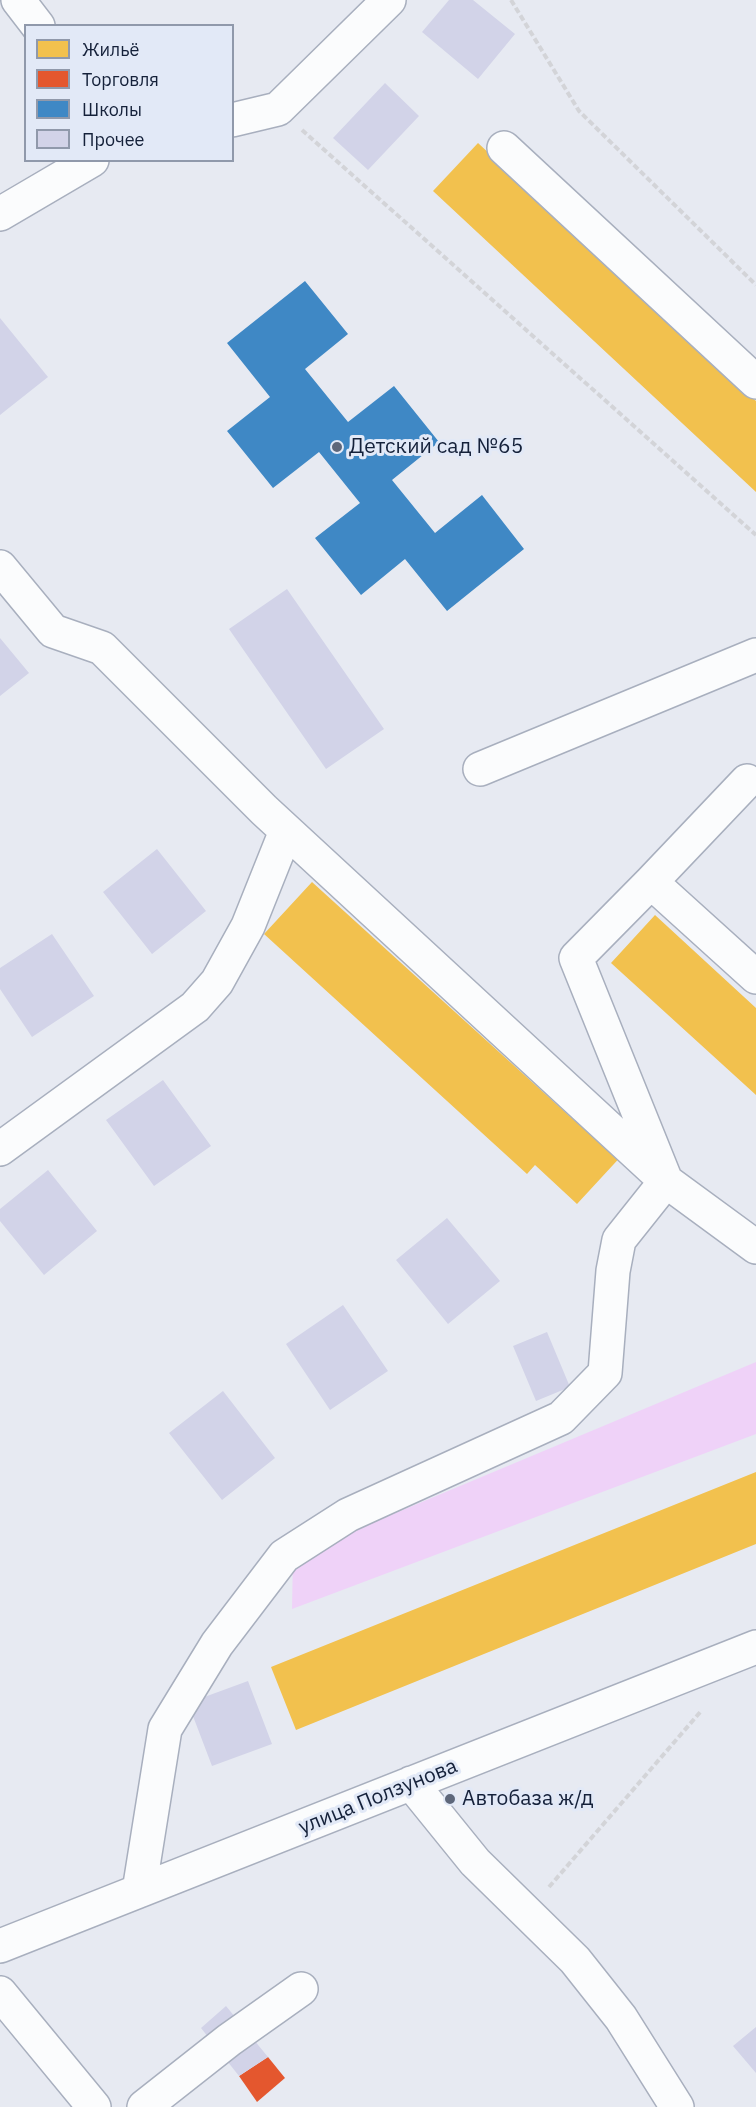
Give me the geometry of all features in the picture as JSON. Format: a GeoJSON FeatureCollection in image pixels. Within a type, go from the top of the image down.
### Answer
{"type":"FeatureCollection","features":[{"type":"Feature","properties":{"kind":"street"},"geometry":{"type":"LineString","coordinates":[[18,0],[36,24]]}},
{"type":"Feature","properties":{"kind":"street"},"geometry":{"type":"LineString","coordinates":[[234,120],[278,109],[389,0]]}},
{"type":"Feature","properties":{"kind":"street"},"geometry":{"type":"LineString","coordinates":[[234,96],[278,109]]}},
{"type":"Feature","properties":{"kind":"street"},"geometry":{"type":"LineString","coordinates":[[504,148],[756,382]]}},
{"type":"Feature","properties":{"kind":"street"},"geometry":{"type":"LineString","coordinates":[[0,214],[89,162]]}},
{"type":"Feature","properties":{"kind":"street"},"geometry":{"type":"LineString","coordinates":[[0,567],[53,631],[102,648],[286,831],[666,1181],[756,1247]]}},
{"type":"Feature","properties":{"kind":"street"},"geometry":{"type":"LineString","coordinates":[[480,768],[756,655]]}},
{"type":"Feature","properties":{"kind":"street"},"geometry":{"type":"LineString","coordinates":[[666,1181],[576,958],[753,781]]}},
{"type":"Feature","properties":{"kind":"street"},"geometry":{"type":"LineString","coordinates":[[0,1149],[195,1007],[217,982],[248,926],[286,831]]}},
{"type":"Feature","properties":{"kind":"street"},"geometry":{"type":"LineString","coordinates":[[651,882],[756,977]]}},
{"type":"Feature","properties":{"kind":"street"},"geometry":{"type":"LineString","coordinates":[[139,1891],[165,1729],[217,1644],[284,1556],[348,1515],[561,1418],[598,1381],[605,1373],[612,1271],[619,1240],[666,1181]]}},
{"type":"Feature","properties":{"kind":"street","name":"улица Ползунова"},"geometry":{"type":"LineString","coordinates":[[0,1946],[756,1647]]}},
{"type":"Feature","properties":{"kind":"street"},"geometry":{"type":"LineString","coordinates":[[411,1784],[474,1862],[575,1960],[621,2018],[677,2107]]}},
{"type":"Feature","properties":{"kind":"street"},"geometry":{"type":"LineString","coordinates":[[144,2107],[229,2040],[301,1989]]}},
{"type":"Feature","properties":{"kind":"street"},"geometry":{"type":"LineString","coordinates":[[0,1993],[94,2107]]}},
{"type":"Feature","properties":{"kind":"path"},"geometry":{"type":"LineString","coordinates":[[511,0],[579,111],[756,285]]}},
{"type":"Feature","properties":{"kind":"path"},"geometry":{"type":"LineString","coordinates":[[278,109],[756,535]]}},
{"type":"Feature","properties":{"kind":"path"},"geometry":{"type":"LineString","coordinates":[[527,1913],[702,1710]]}},
{"type":"Feature","properties":{"kind":"shaded area"},"geometry":{"type":"Polygon","coordinates":[[[756,1362],[756,1434],[292,1609],[293,1556],[756,1362]]]}},
{"type":"Feature","properties":{"kind":"building: Жильё"},"geometry":{"type":"Polygon","coordinates":[[[478,143],[756,401],[756,492],[433,191],[478,143]]]}},
{"type":"Feature","properties":{"kind":"building: Жильё"},"geometry":{"type":"Polygon","coordinates":[[[312,882],[575,1121],[582,1113],[625,1152],[577,1204],[535,1165],[527,1174],[264,934],[312,882]]]}},
{"type":"Feature","properties":{"kind":"building: Жильё"},"geometry":{"type":"Polygon","coordinates":[[[655,915],[756,1008],[756,1095],[611,963],[655,915]]]}},
{"type":"Feature","properties":{"kind":"building: Жильё"},"geometry":{"type":"Polygon","coordinates":[[[756,1472],[756,1544],[296,1730],[271,1667],[756,1472]]]}},
{"type":"Feature","properties":{"kind":"building: Торговля"},"geometry":{"type":"Polygon","coordinates":[[[268,2057],[285,2078],[257,2102],[239,2076],[268,2057]]]}},
{"type":"Feature","properties":{"kind":"building: Школы","name":"Детский сад №65"},"geometry":{"type":"Polygon","coordinates":[[[305,281],[348,334],[305,369],[348,422],[394,386],[439,442],[392,480],[435,533],[482,495],[524,549],[447,611],[405,559],[361,595],[315,538],[360,503],[319,452],[273,488],[227,431],[270,397],[227,343],[305,281]]]}},
{"type":"Feature","properties":{"kind":"building: Прочее"},"geometry":{"type":"Polygon","coordinates":[[[449,0],[473,0],[515,34],[478,79],[422,32],[449,0]]]}},
{"type":"Feature","properties":{"kind":"building: Прочее"},"geometry":{"type":"Polygon","coordinates":[[[385,83],[419,116],[368,170],[333,138],[385,83]]]}},
{"type":"Feature","properties":{"kind":"building: Прочее"},"geometry":{"type":"Polygon","coordinates":[[[0,318],[48,377],[0,415],[0,318]]]}},
{"type":"Feature","properties":{"kind":"building: Прочее"},"geometry":{"type":"Polygon","coordinates":[[[287,589],[384,729],[326,769],[229,629],[287,589]]]}},
{"type":"Feature","properties":{"kind":"building: Прочее"},"geometry":{"type":"Polygon","coordinates":[[[0,638],[29,673],[0,696],[0,638]]]}},
{"type":"Feature","properties":{"kind":"building: Прочее"},"geometry":{"type":"Polygon","coordinates":[[[157,849],[206,911],[152,954],[103,892],[157,849]]]}},
{"type":"Feature","properties":{"kind":"building: Прочее"},"geometry":{"type":"Polygon","coordinates":[[[52,934],[94,996],[32,1037],[0,989],[0,968],[52,934]]]}},
{"type":"Feature","properties":{"kind":"building: Прочее"},"geometry":{"type":"Polygon","coordinates":[[[163,1080],[211,1146],[154,1186],[106,1120],[163,1080]]]}},
{"type":"Feature","properties":{"kind":"building: Прочее"},"geometry":{"type":"Polygon","coordinates":[[[48,1170],[97,1231],[44,1275],[0,1221],[0,1209],[48,1170]]]}},
{"type":"Feature","properties":{"kind":"building: Прочее"},"geometry":{"type":"Polygon","coordinates":[[[447,1218],[500,1281],[448,1324],[396,1260],[447,1218]]]}},
{"type":"Feature","properties":{"kind":"building: Прочее"},"geometry":{"type":"Polygon","coordinates":[[[343,1305],[388,1371],[330,1410],[286,1344],[343,1305]]]}},
{"type":"Feature","properties":{"kind":"building: Прочее"},"geometry":{"type":"Polygon","coordinates":[[[547,1332],[570,1387],[536,1401],[513,1346],[547,1332]]]}},
{"type":"Feature","properties":{"kind":"building: Прочее"},"geometry":{"type":"Polygon","coordinates":[[[223,1391],[275,1458],[222,1500],[169,1433],[223,1391]]]}},
{"type":"Feature","properties":{"kind":"building: Прочее"},"geometry":{"type":"Polygon","coordinates":[[[248,1681],[272,1744],[212,1766],[188,1703],[248,1681]]]}},
{"type":"Feature","properties":{"kind":"building: Прочее"},"geometry":{"type":"Polygon","coordinates":[[[226,2006],[268,2057],[239,2076],[201,2028],[226,2006]]]}},
{"type":"Feature","properties":{"kind":"building: Прочее"},"geometry":{"type":"Polygon","coordinates":[[[756,2027],[756,2073],[733,2046],[756,2027]]]}},
{"type":"Feature","properties":{"kind":"place","name":"Детский сад №65"},"geometry":{"type":"Point","coordinates":[337,447]}},
{"type":"Feature","properties":{"kind":"place","name":"Автобаза ж/д"},"geometry":{"type":"Point","coordinates":[450,1799]}}]}
